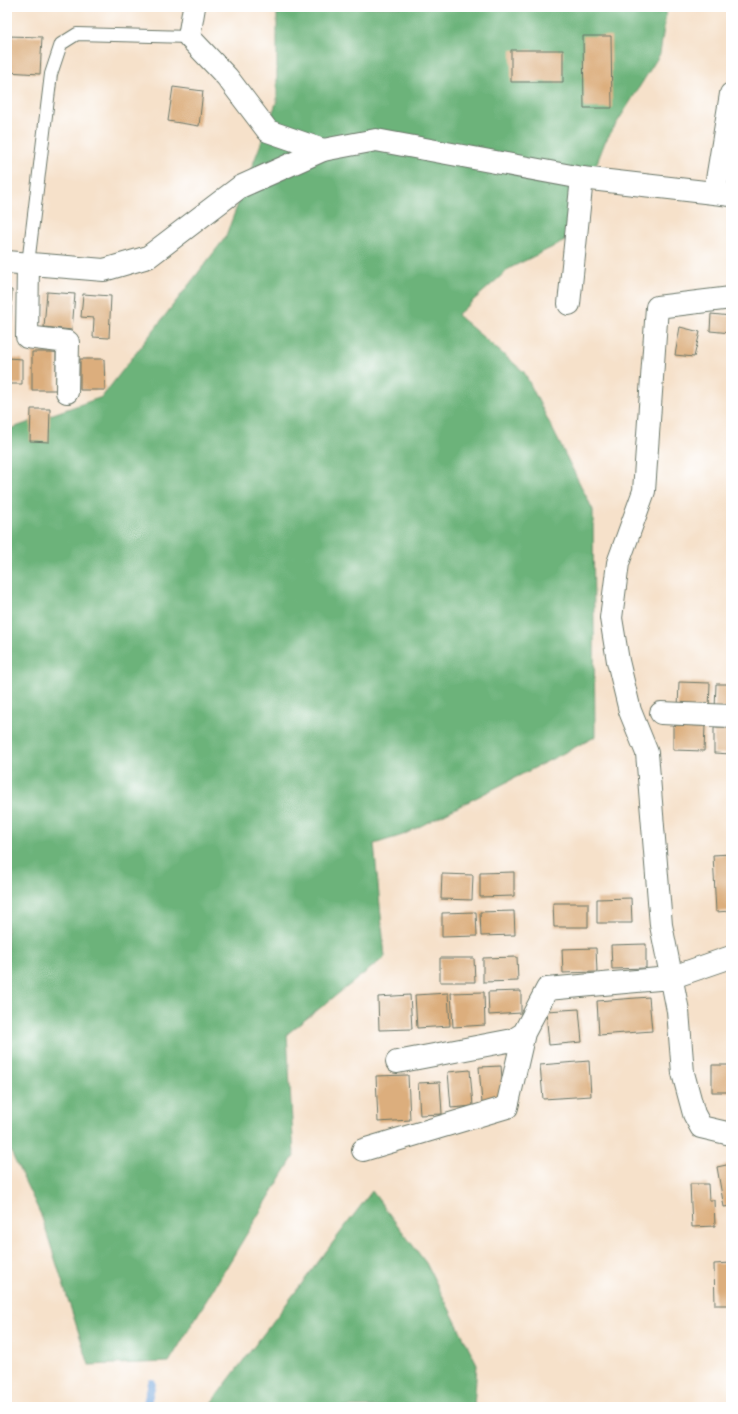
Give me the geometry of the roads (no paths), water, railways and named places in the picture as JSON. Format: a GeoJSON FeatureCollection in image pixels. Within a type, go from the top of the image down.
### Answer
{"type":"FeatureCollection","features":[{"type":"Feature","properties":{"kind":"street"},"geometry":{"type":"LineString","coordinates":[[194,7],[190,37],[227,77],[268,131],[323,150]]}},
{"type":"Feature","properties":{"kind":"street"},"geometry":{"type":"LineString","coordinates":[[67,392],[68,342],[27,336],[18,263],[104,270],[148,257],[240,187],[323,150],[376,140],[582,178],[723,193],[731,94]]}},
{"type":"Feature","properties":{"kind":"street"},"geometry":{"type":"LineString","coordinates":[[569,304],[582,178]]}},
{"type":"Feature","properties":{"kind":"street"},"geometry":{"type":"LineString","coordinates":[[731,298],[657,307],[644,491],[618,563],[611,618],[618,661],[630,711],[647,753],[661,926],[670,978],[678,1011],[684,1073],[694,1114],[701,1127],[731,1134]]}},
{"type":"Feature","properties":{"kind":"street"},"geometry":{"type":"LineString","coordinates":[[661,713],[731,716]]}},
{"type":"Feature","properties":{"kind":"street"},"geometry":{"type":"LineString","coordinates":[[363,1150],[507,1107],[524,1033],[547,989],[670,978],[731,957]]}},
{"type":"Feature","properties":{"kind":"street"},"geometry":{"type":"LineString","coordinates":[[397,1062],[513,1040],[524,1033]]}},
{"type":"Feature","properties":{"kind":"lane"},"geometry":{"type":"LineString","coordinates":[[18,263],[51,74],[61,44],[78,34],[190,37]]}},
{"type":"Feature","properties":{"kind":"waterway"},"geometry":{"type":"LineString","coordinates":[[146,1407],[152,1383]]}}]}
